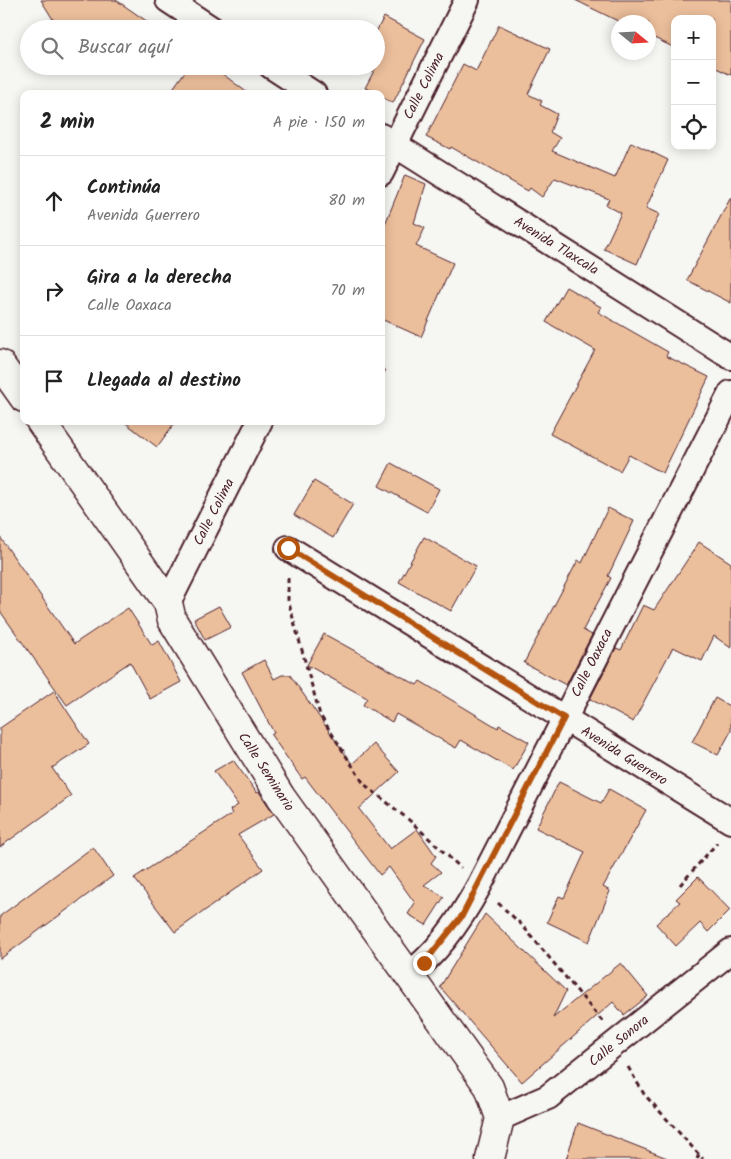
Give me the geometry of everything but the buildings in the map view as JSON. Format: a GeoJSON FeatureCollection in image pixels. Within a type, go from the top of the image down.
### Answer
{"type":"FeatureCollection","features":[{"type":"Feature","properties":{"kind":"street"},"geometry":{"type":"LineString","coordinates":[[168,0],[198,20]]}},
{"type":"Feature","properties":{"kind":"street","name":"Calle Colima"},"geometry":{"type":"LineString","coordinates":[[385,155],[388,141],[467,0]]}},
{"type":"Feature","properties":{"kind":"street"},"geometry":{"type":"LineString","coordinates":[[285,75],[308,90]]}},
{"type":"Feature","properties":{"kind":"street","name":"Avenida Tlaxcala"},"geometry":{"type":"LineString","coordinates":[[388,141],[731,356]]}},
{"type":"Feature","properties":{"kind":"street"},"geometry":{"type":"LineString","coordinates":[[0,364],[20,392]]}},
{"type":"Feature","properties":{"kind":"street","name":"Calle Oaxaca"},"geometry":{"type":"LineString","coordinates":[[409,974],[424,963],[462,916],[731,393]]}},
{"type":"Feature","properties":{"kind":"street","name":"Calle Seminario"},"geometry":{"type":"LineString","coordinates":[[43,425],[168,602],[172,620],[281,797],[489,1087],[500,1118]]}},
{"type":"Feature","properties":{"kind":"street","name":"Calle Colima"},"geometry":{"type":"LineString","coordinates":[[168,602],[258,425]]}},
{"type":"Feature","properties":{"kind":"street","name":"Avenida Guerrero"},"geometry":{"type":"LineString","coordinates":[[288,548],[731,821]]}},
{"type":"Feature","properties":{"kind":"street","name":"Calle Sonora"},"geometry":{"type":"LineString","coordinates":[[500,1118],[548,1097],[731,952]]}},
{"type":"Feature","properties":{"kind":"street"},"geometry":{"type":"LineString","coordinates":[[490,1159],[500,1118]]}},
{"type":"Feature","properties":{"kind":"path"},"geometry":{"type":"LineString","coordinates":[[680,885],[718,842]]}},
{"type":"Feature","properties":{"kind":"path"},"geometry":{"type":"LineString","coordinates":[[697,1159],[699,1154]]}},
{"type":"Feature","properties":{"kind":"route"},"geometry":{"type":"LineString","coordinates":[[288,548],[564,718],[462,916],[424,963]]}}]}
